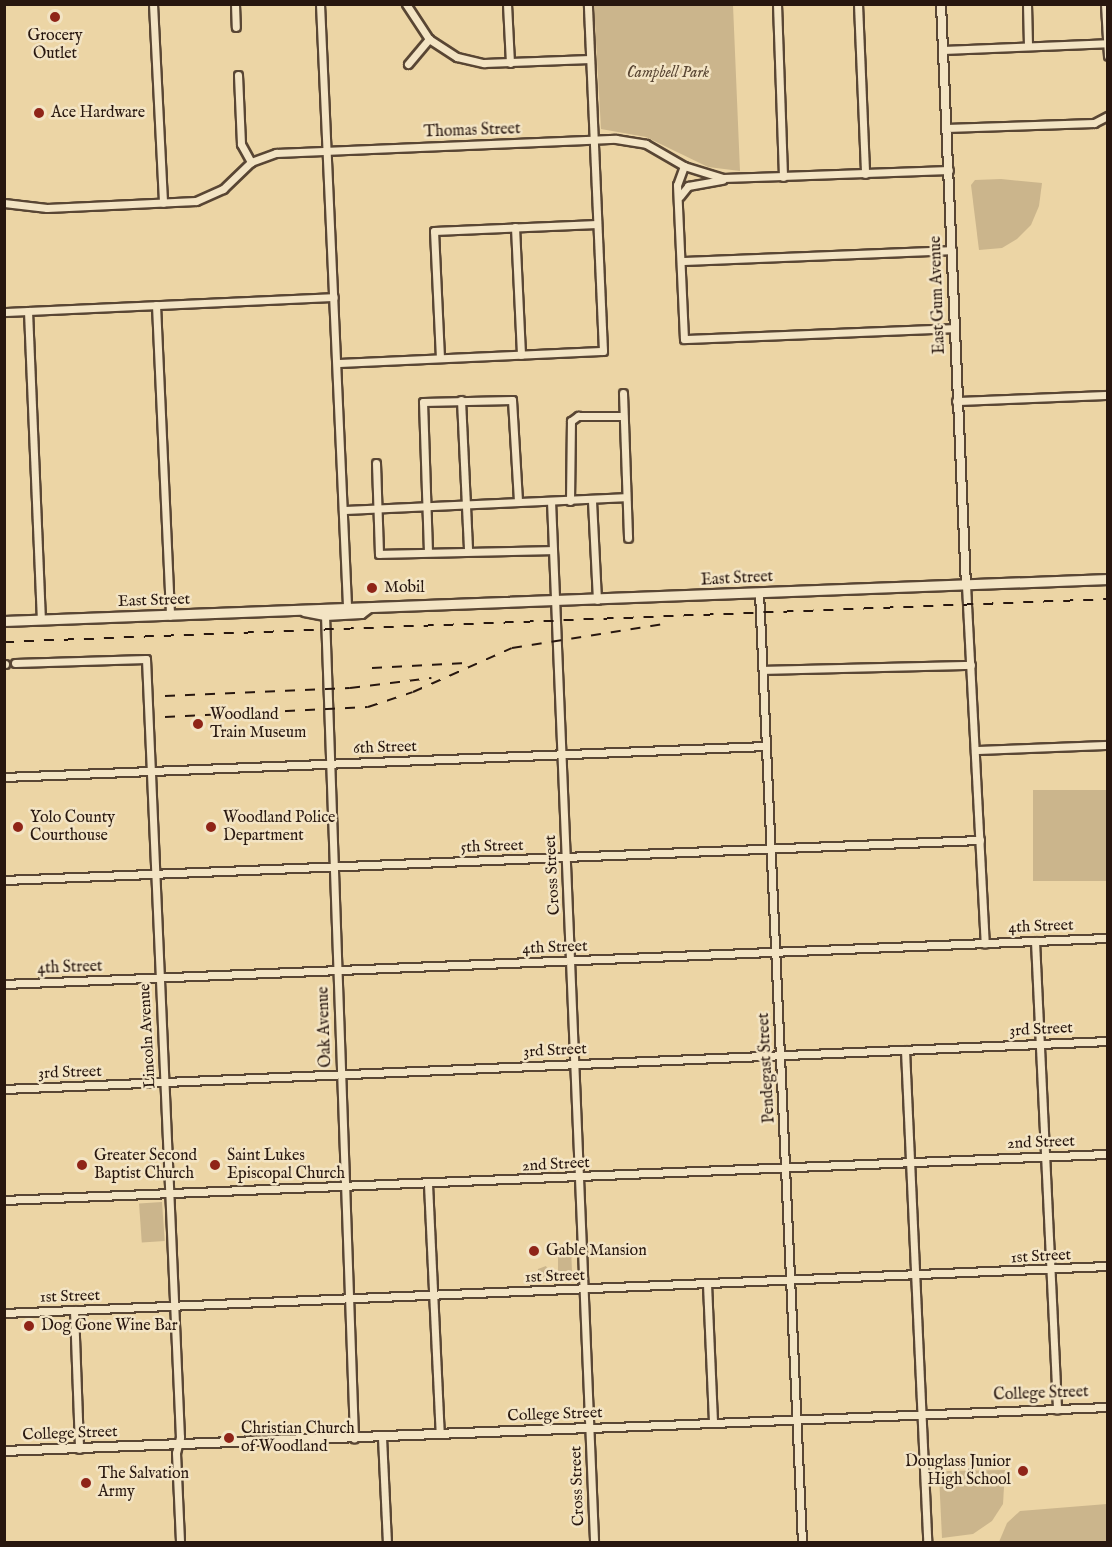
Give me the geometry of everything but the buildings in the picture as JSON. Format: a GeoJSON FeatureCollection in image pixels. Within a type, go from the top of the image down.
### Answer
{"type":"FeatureCollection","features":[{"type":"Feature","properties":{"kind":"main road","name":"East Street"},"geometry":{"type":"LineString","coordinates":[[304,611],[311,606],[347,605],[368,608],[555,602],[1107,579]]}},
{"type":"Feature","properties":{"kind":"main road","name":"East Street"},"geometry":{"type":"LineString","coordinates":[[4,621],[304,611],[325,615],[361,613],[368,608]]}},
{"type":"Feature","properties":{"kind":"street"},"geometry":{"type":"LineString","coordinates":[[153,4],[163,203]]}},
{"type":"Feature","properties":{"kind":"street"},"geometry":{"type":"LineString","coordinates":[[235,4],[236,27]]}},
{"type":"Feature","properties":{"kind":"street"},"geometry":{"type":"LineString","coordinates":[[321,4],[347,605]]}},
{"type":"Feature","properties":{"kind":"street"},"geometry":{"type":"LineString","coordinates":[[406,4],[429,39],[457,57],[484,63],[590,59]]}},
{"type":"Feature","properties":{"kind":"street"},"geometry":{"type":"LineString","coordinates":[[507,4],[510,63]]}},
{"type":"Feature","properties":{"kind":"street"},"geometry":{"type":"LineString","coordinates":[[337,363],[603,351],[588,4]]}},
{"type":"Feature","properties":{"kind":"street"},"geometry":{"type":"LineString","coordinates":[[777,4],[783,177]]}},
{"type":"Feature","properties":{"kind":"street"},"geometry":{"type":"LineString","coordinates":[[858,4],[865,174]]}},
{"type":"Feature","properties":{"kind":"street","name":"East Gum Avenue"},"geometry":{"type":"LineString","coordinates":[[941,4],[956,402],[966,585]]}},
{"type":"Feature","properties":{"kind":"street"},"geometry":{"type":"LineString","coordinates":[[1027,4],[1028,46]]}},
{"type":"Feature","properties":{"kind":"street"},"geometry":{"type":"LineString","coordinates":[[1105,4],[1107,56]]}},
{"type":"Feature","properties":{"kind":"street"},"geometry":{"type":"LineString","coordinates":[[408,64],[429,39]]}},
{"type":"Feature","properties":{"kind":"street"},"geometry":{"type":"LineString","coordinates":[[943,50],[1107,43]]}},
{"type":"Feature","properties":{"kind":"street"},"geometry":{"type":"LineString","coordinates":[[238,75],[241,144],[251,162]]}},
{"type":"Feature","properties":{"kind":"street"},"geometry":{"type":"LineString","coordinates":[[946,128],[1094,123],[1107,116]]}},
{"type":"Feature","properties":{"kind":"street","name":"Thomas Street"},"geometry":{"type":"LineString","coordinates":[[4,203],[47,208],[163,203],[206,198],[223,189],[251,162],[276,153],[594,140],[636,141],[684,166],[729,179],[949,170]]}},
{"type":"Feature","properties":{"kind":"street"},"geometry":{"type":"LineString","coordinates":[[684,166],[677,185],[684,339],[954,328]]}},
{"type":"Feature","properties":{"kind":"street"},"geometry":{"type":"LineString","coordinates":[[678,202],[688,186],[729,179]]}},
{"type":"Feature","properties":{"kind":"street"},"geometry":{"type":"LineString","coordinates":[[440,358],[435,231],[597,224]]}},
{"type":"Feature","properties":{"kind":"street"},"geometry":{"type":"LineString","coordinates":[[515,227],[521,355]]}},
{"type":"Feature","properties":{"kind":"street"},"geometry":{"type":"LineString","coordinates":[[681,261],[952,250]]}},
{"type":"Feature","properties":{"kind":"street"},"geometry":{"type":"LineString","coordinates":[[4,312],[334,297]]}},
{"type":"Feature","properties":{"kind":"street"},"geometry":{"type":"LineString","coordinates":[[156,305],[170,616]]}},
{"type":"Feature","properties":{"kind":"street"},"geometry":{"type":"LineString","coordinates":[[28,310],[41,620]]}},
{"type":"Feature","properties":{"kind":"street"},"geometry":{"type":"LineString","coordinates":[[623,393],[628,538]]}},
{"type":"Feature","properties":{"kind":"street"},"geometry":{"type":"LineString","coordinates":[[956,402],[1107,395]]}},
{"type":"Feature","properties":{"kind":"street"},"geometry":{"type":"LineString","coordinates":[[428,552],[423,402],[510,399],[514,402],[518,502]]}},
{"type":"Feature","properties":{"kind":"street"},"geometry":{"type":"LineString","coordinates":[[461,400],[468,550]]}},
{"type":"Feature","properties":{"kind":"street"},"geometry":{"type":"LineString","coordinates":[[570,501],[571,421],[578,417],[623,416]]}},
{"type":"Feature","properties":{"kind":"street"},"geometry":{"type":"LineString","coordinates":[[376,463],[379,554],[468,550],[476,554],[554,550]]}},
{"type":"Feature","properties":{"kind":"street"},"geometry":{"type":"LineString","coordinates":[[343,510],[378,510],[427,505],[592,501],[626,497]]}},
{"type":"Feature","properties":{"kind":"street","name":"Cross Street"},"geometry":{"type":"LineString","coordinates":[[551,501],[594,1542]]}},
{"type":"Feature","properties":{"kind":"street"},"geometry":{"type":"LineString","coordinates":[[592,501],[597,600]]}},
{"type":"Feature","properties":{"kind":"street"},"geometry":{"type":"LineString","coordinates":[[966,585],[985,943]]}},
{"type":"Feature","properties":{"kind":"street","name":"Pendegast Street"},"geometry":{"type":"LineString","coordinates":[[759,592],[802,1542]]}},
{"type":"Feature","properties":{"kind":"street","name":"Oak Avenue"},"geometry":{"type":"LineString","coordinates":[[325,615],[343,1188],[354,1438]]}},
{"type":"Feature","properties":{"kind":"street","name":"Lincoln Avenue"},"geometry":{"type":"LineString","coordinates":[[15,663],[146,659],[149,772],[174,1306],[180,1542]]}},
{"type":"Feature","properties":{"kind":"street"},"geometry":{"type":"LineString","coordinates":[[763,670],[971,665]]}},
{"type":"Feature","properties":{"kind":"street"},"geometry":{"type":"LineString","coordinates":[[975,750],[1107,745]]}},
{"type":"Feature","properties":{"kind":"street","name":"6th Street"},"geometry":{"type":"LineString","coordinates":[[4,777],[766,746]]}},
{"type":"Feature","properties":{"kind":"street","name":"5th Street"},"geometry":{"type":"LineString","coordinates":[[4,880],[980,840]]}},
{"type":"Feature","properties":{"kind":"street","name":"4th Street"},"geometry":{"type":"LineString","coordinates":[[4,984],[1107,938]]}},
{"type":"Feature","properties":{"kind":"street"},"geometry":{"type":"LineString","coordinates":[[1035,941],[1057,1409]]}},
{"type":"Feature","properties":{"kind":"street","name":"3rd Street"},"geometry":{"type":"LineString","coordinates":[[4,1089],[1107,1041]]}},
{"type":"Feature","properties":{"kind":"street"},"geometry":{"type":"LineString","coordinates":[[905,1050],[927,1542]]}},
{"type":"Feature","properties":{"kind":"street","name":"2nd Street"},"geometry":{"type":"LineString","coordinates":[[4,1200],[343,1188],[1107,1154]]}},
{"type":"Feature","properties":{"kind":"street"},"geometry":{"type":"LineString","coordinates":[[428,1184],[440,1434]]}},
{"type":"Feature","properties":{"kind":"street","name":"1st Street"},"geometry":{"type":"LineString","coordinates":[[4,1313],[915,1276],[1107,1266]]}},
{"type":"Feature","properties":{"kind":"street"},"geometry":{"type":"LineString","coordinates":[[707,1284],[713,1423]]}},
{"type":"Feature","properties":{"kind":"street"},"geometry":{"type":"LineString","coordinates":[[74,1310],[79,1449]]}},
{"type":"Feature","properties":{"kind":"street","name":"College Street"},"geometry":{"type":"LineString","coordinates":[[4,1451],[1107,1407]]}},
{"type":"Feature","properties":{"kind":"street"},"geometry":{"type":"LineString","coordinates":[[382,1437],[387,1542]]}},
{"type":"Feature","properties":{"kind":"green space","name":"Campbell Park"},"geometry":{"type":"Polygon","coordinates":[[[594,5],[733,5],[740,171],[708,167],[646,137],[601,129],[594,5]]]}},
{"type":"Feature","properties":{"kind":"green space"},"geometry":{"type":"Polygon","coordinates":[[[1001,179],[1042,183],[1039,206],[1031,225],[1017,239],[1002,248],[979,250],[971,185],[975,180],[1001,179]]]}},
{"type":"Feature","properties":{"kind":"green space"},"geometry":{"type":"Polygon","coordinates":[[[1033,790],[1107,790],[1107,881],[1033,881],[1033,790]]]}},
{"type":"Feature","properties":{"kind":"green space"},"geometry":{"type":"Polygon","coordinates":[[[162,1202],[165,1241],[142,1243],[139,1204],[162,1202]]]}},
{"type":"Feature","properties":{"kind":"green space"},"geometry":{"type":"Polygon","coordinates":[[[565,1245],[571,1246],[572,1272],[568,1278],[537,1277],[538,1269],[546,1266],[549,1272],[558,1271],[558,1254],[565,1245]]]}},
{"type":"Feature","properties":{"kind":"green space"},"geometry":{"type":"Polygon","coordinates":[[[1005,1470],[1003,1504],[992,1521],[973,1534],[942,1538],[939,1475],[943,1471],[1005,1470]]]}},
{"type":"Feature","properties":{"kind":"green space"},"geometry":{"type":"Polygon","coordinates":[[[1107,1504],[1107,1542],[999,1542],[1007,1523],[1020,1511],[1107,1504]]]}},
{"type":"Feature","properties":{"kind":"railway"},"geometry":{"type":"LineString","coordinates":[[4,642],[1108,599]]}},
{"type":"Feature","properties":{"kind":"railway"},"geometry":{"type":"LineString","coordinates":[[165,717],[368,707],[413,692],[512,648],[670,623]]}},
{"type":"Feature","properties":{"kind":"railway"},"geometry":{"type":"LineString","coordinates":[[372,668],[466,663]]}},
{"type":"Feature","properties":{"kind":"railway"},"geometry":{"type":"LineString","coordinates":[[165,696],[350,688],[431,678]]}},
{"type":"Feature","properties":{"kind":"place","name":"Grocery Outlet"},"geometry":{"type":"Point","coordinates":[55,17]}},
{"type":"Feature","properties":{"kind":"place","name":"Ace Hardware"},"geometry":{"type":"Point","coordinates":[39,113]}},
{"type":"Feature","properties":{"kind":"place","name":"Mobil"},"geometry":{"type":"Point","coordinates":[372,588]}},
{"type":"Feature","properties":{"kind":"place","name":"Woodland Train Museum"},"geometry":{"type":"Point","coordinates":[198,724]}},
{"type":"Feature","properties":{"kind":"place","name":"Yolo County Courthouse"},"geometry":{"type":"Point","coordinates":[18,827]}},
{"type":"Feature","properties":{"kind":"place","name":"Woodland Police Department"},"geometry":{"type":"Point","coordinates":[211,827]}},
{"type":"Feature","properties":{"kind":"place","name":"Greater Second Baptist Church"},"geometry":{"type":"Point","coordinates":[82,1165]}},
{"type":"Feature","properties":{"kind":"place","name":"Saint Lukes Episcopal Church"},"geometry":{"type":"Point","coordinates":[215,1165]}},
{"type":"Feature","properties":{"kind":"place","name":"Gable Mansion"},"geometry":{"type":"Point","coordinates":[534,1251]}},
{"type":"Feature","properties":{"kind":"place","name":"Dog Gone Wine Bar"},"geometry":{"type":"Point","coordinates":[29,1326]}},
{"type":"Feature","properties":{"kind":"place","name":"Christian Church of Woodland"},"geometry":{"type":"Point","coordinates":[229,1438]}},
{"type":"Feature","properties":{"kind":"place","name":"Douglass Junior High School"},"geometry":{"type":"Point","coordinates":[1023,1471]}},
{"type":"Feature","properties":{"kind":"place","name":"The Salvation Army"},"geometry":{"type":"Point","coordinates":[86,1483]}}]}
